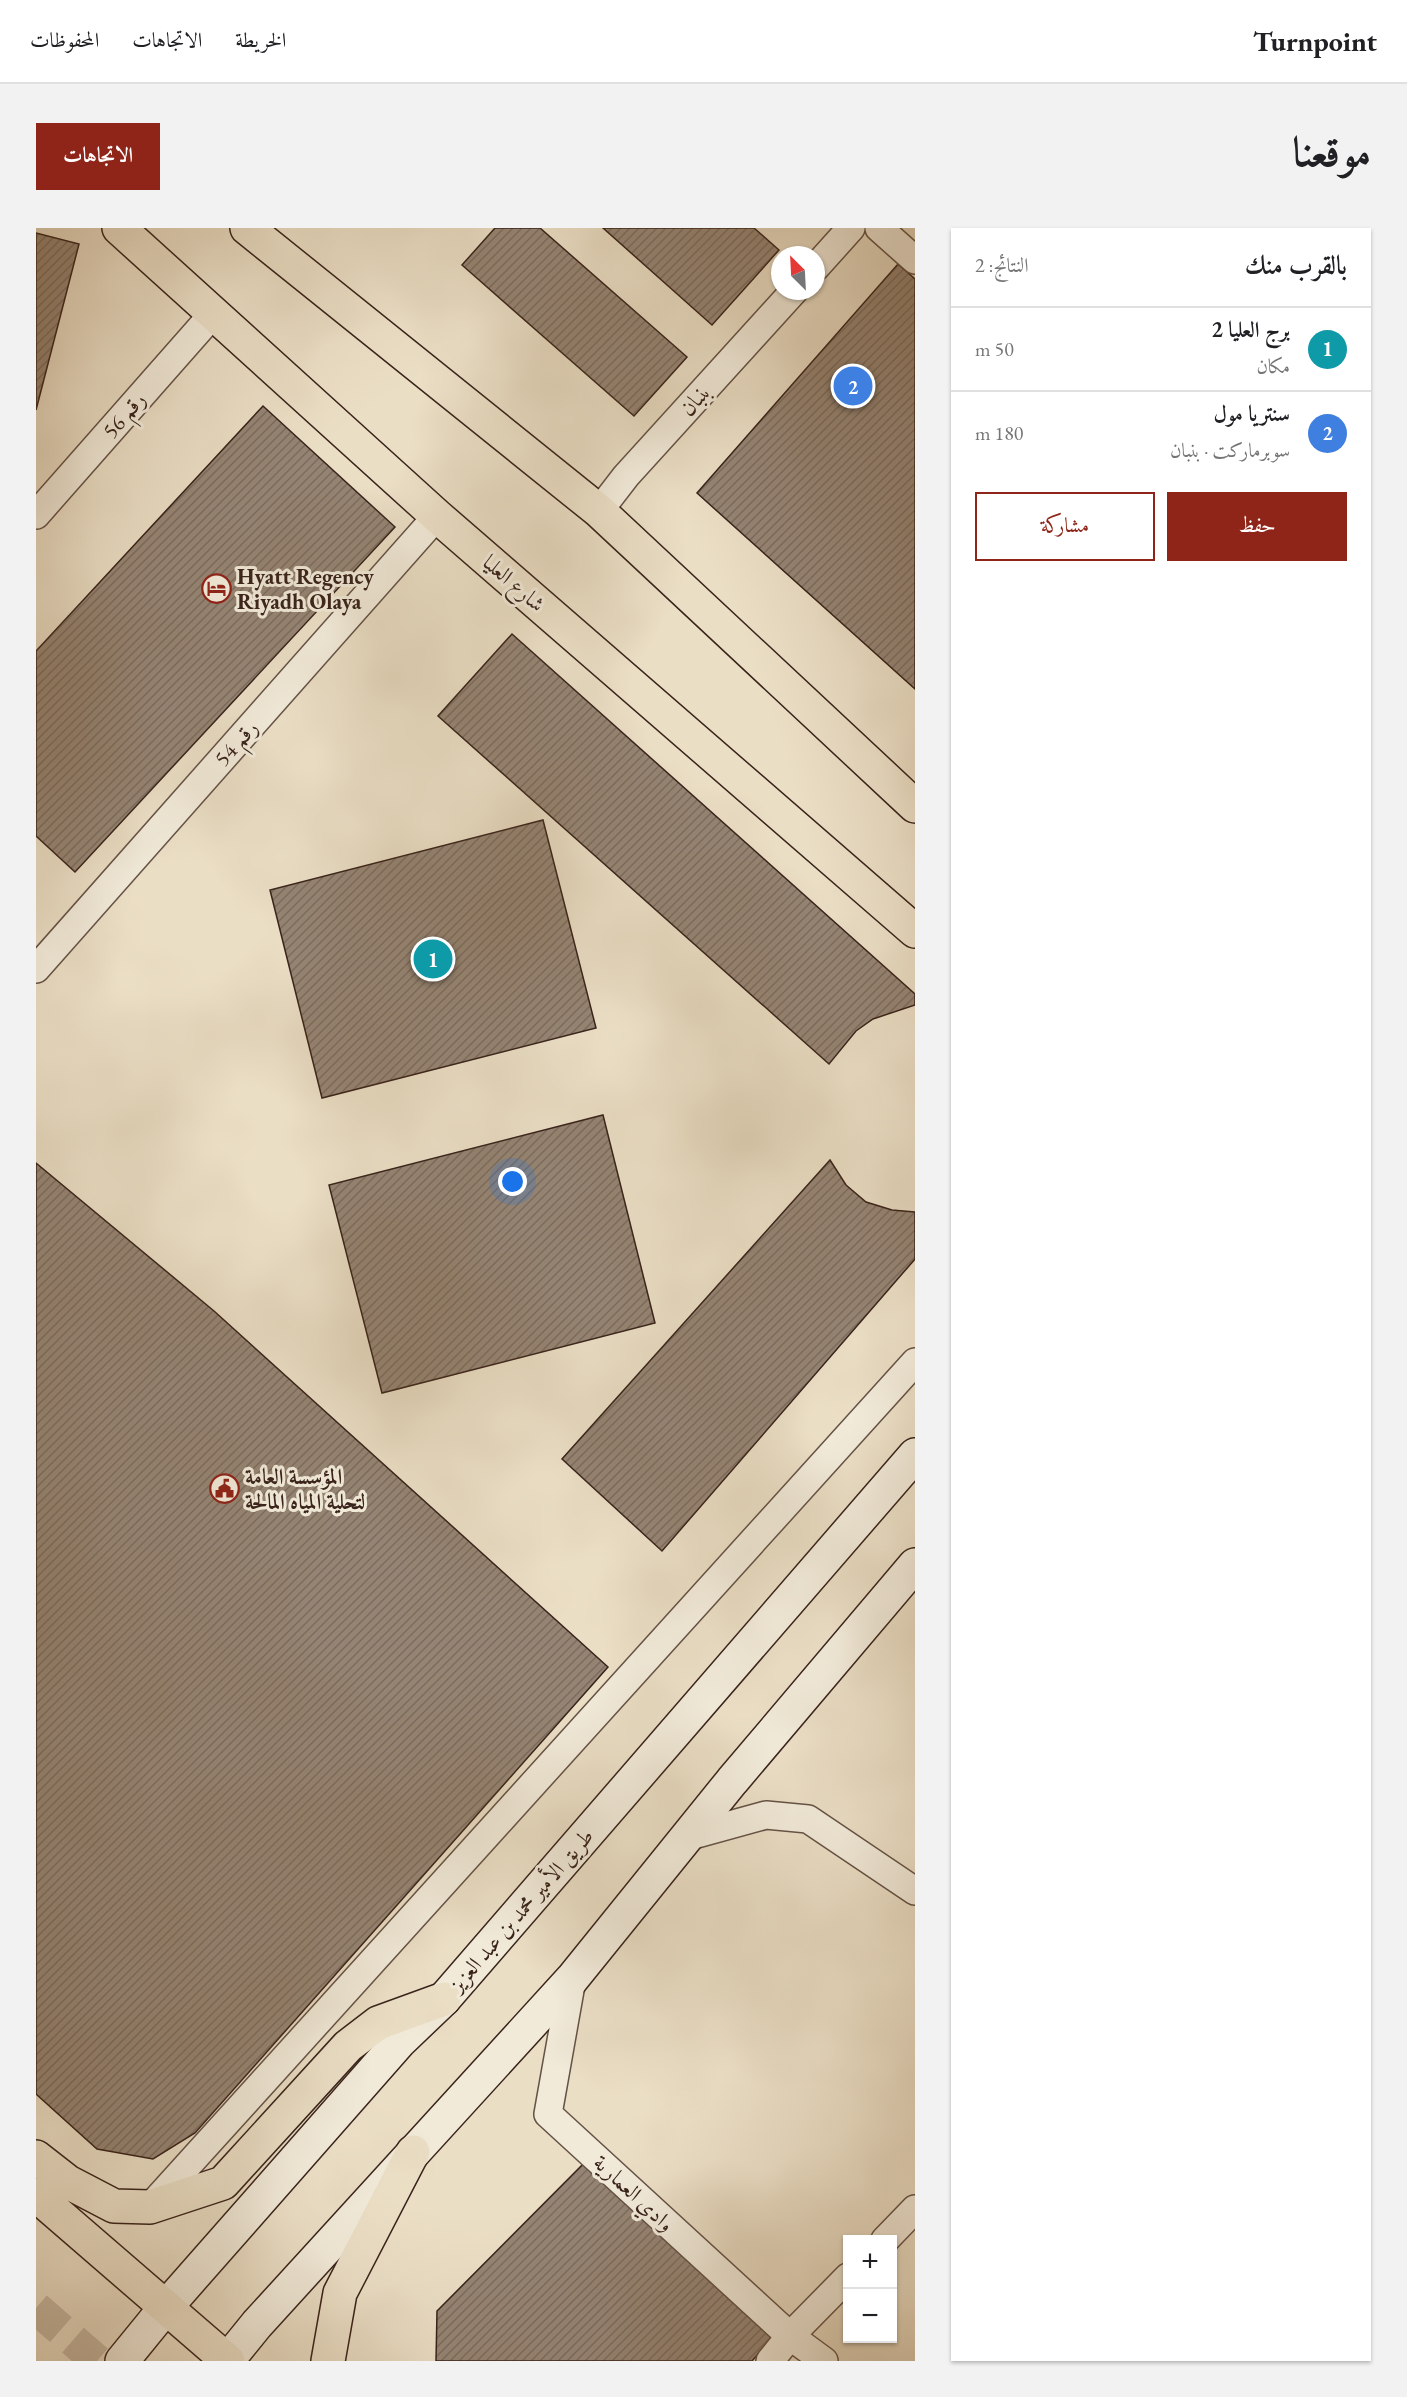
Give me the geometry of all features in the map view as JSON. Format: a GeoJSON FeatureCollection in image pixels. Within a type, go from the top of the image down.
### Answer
{"type":"FeatureCollection","features":[{"type":"Feature","properties":{"kind":"main road","name":"شارع العليا"},"geometry":{"type":"LineString","coordinates":[[119,228],[437,516],[915,931]]}},
{"type":"Feature","properties":{"kind":"main road"},"geometry":{"type":"LineString","coordinates":[[247,228],[599,511],[915,806]]}},
{"type":"Feature","properties":{"kind":"main road","name":"طريق الأمير محمد بن عبد العزيز"},"geometry":{"type":"LineString","coordinates":[[122,2361],[166,2307],[399,2042],[444,1999],[915,1455]]}},
{"type":"Feature","properties":{"kind":"main road"},"geometry":{"type":"LineString","coordinates":[[36,2195],[227,2361],[413,2152],[572,1979],[686,1837],[910,1575]]}},
{"type":"Feature","properties":{"kind":"main road"},"geometry":{"type":"LineString","coordinates":[[36,2157],[68,2182],[114,2206],[150,2207],[223,2183],[348,2046],[378,2023],[444,1999]]}},
{"type":"Feature","properties":{"kind":"main road"},"geometry":{"type":"LineString","coordinates":[[328,2361],[340,2293],[413,2152]]}},
{"type":"Feature","properties":{"kind":"street"},"geometry":{"type":"LineString","coordinates":[[825,257],[851,228]]}},
{"type":"Feature","properties":{"kind":"street"},"geometry":{"type":"LineString","coordinates":[[879,228],[915,260]]}},
{"type":"Feature","properties":{"kind":"street","name":"بنبان"},"geometry":{"type":"LineString","coordinates":[[599,511],[626,476],[786,300]]}},
{"type":"Feature","properties":{"kind":"street","name":"رقم 56"},"geometry":{"type":"LineString","coordinates":[[36,515],[213,314]]}},
{"type":"Feature","properties":{"kind":"street","name":"رقم 54"},"geometry":{"type":"LineString","coordinates":[[36,969],[437,516]]}},
{"type":"Feature","properties":{"kind":"street"},"geometry":{"type":"LineString","coordinates":[[150,2207],[915,1362]]}},
{"type":"Feature","properties":{"kind":"street"},"geometry":{"type":"LineString","coordinates":[[686,1837],[766,1815],[808,1819],[915,1891]]}},
{"type":"Feature","properties":{"kind":"street","name":"وادي العمارية"},"geometry":{"type":"LineString","coordinates":[[572,1979],[548,2114],[789,2336],[824,2361]]}},
{"type":"Feature","properties":{"kind":"street"},"geometry":{"type":"LineString","coordinates":[[890,2235],[915,2209]]}},
{"type":"Feature","properties":{"kind":"street"},"geometry":{"type":"LineString","coordinates":[[770,2361],[789,2336],[843,2282]]}},
{"type":"Feature","properties":{"kind":"building"},"geometry":{"type":"Polygon","coordinates":[[[495,228],[540,228],[687,357],[634,416],[462,265],[495,228]]]}},
{"type":"Feature","properties":{"kind":"building"},"geometry":{"type":"Polygon","coordinates":[[[603,228],[754,228],[774,246],[771,246],[771,259],[712,325],[603,228]]]}},
{"type":"Feature","properties":{"kind":"building"},"geometry":{"type":"Polygon","coordinates":[[[36,233],[79,244],[36,410],[36,233]]]}},
{"type":"Feature","properties":{"kind":"building"},"geometry":{"type":"Polygon","coordinates":[[[898,264],[915,279],[915,689],[697,493],[898,264]]]}},
{"type":"Feature","properties":{"kind":"building","name":"Hyatt Regency Riyadh Olaya"},"geometry":{"type":"Polygon","coordinates":[[[263,406],[395,527],[75,872],[36,836],[36,651],[263,406]]]}},
{"type":"Feature","properties":{"kind":"building"},"geometry":{"type":"Polygon","coordinates":[[[512,634],[915,994],[915,1005],[873,1019],[856,1031],[829,1064],[438,716],[512,634]]]}},
{"type":"Feature","properties":{"kind":"building"},"geometry":{"type":"Polygon","coordinates":[[[543,820],[596,1028],[322,1098],[270,890],[543,820]]]}},
{"type":"Feature","properties":{"kind":"building"},"geometry":{"type":"Polygon","coordinates":[[[603,1115],[655,1323],[382,1393],[329,1185],[603,1115]]]}},
{"type":"Feature","properties":{"kind":"building"},"geometry":{"type":"Polygon","coordinates":[[[830,1160],[846,1185],[866,1202],[892,1210],[915,1212],[915,1259],[662,1551],[562,1459],[830,1160]]]}},
{"type":"Feature","properties":{"kind":"building","name":"المؤسسة العامة لتحلية المياه المالحة"},"geometry":{"type":"Polygon","coordinates":[[[36,1163],[214,1311],[608,1667],[195,2133],[153,2159],[97,2149],[36,2094],[36,1163]]]}},
{"type":"Feature","properties":{"kind":"building"},"geometry":{"type":"Polygon","coordinates":[[[590,2157],[777,2332],[752,2361],[436,2361],[437,2311],[590,2157]]]}},
{"type":"Feature","properties":{"kind":"tunnel"},"geometry":{"type":"LineString","coordinates":[[36,2308],[97,2361]]}},
{"type":"Feature","properties":{"kind":"place","name":"سنتريا مول"},"geometry":{"type":"Point","coordinates":[853,386]}},
{"type":"Feature","properties":{"kind":"place","name":"Hyatt Regency Riyadh Olaya"},"geometry":{"type":"Point","coordinates":[216,589]}},
{"type":"Feature","properties":{"kind":"place","name":"برج العليا 2"},"geometry":{"type":"Point","coordinates":[433,959]}},
{"type":"Feature","properties":{"kind":"place","name":"المؤسسة العامة لتحلية المياه المالحة"},"geometry":{"type":"Point","coordinates":[224,1489]}}]}
